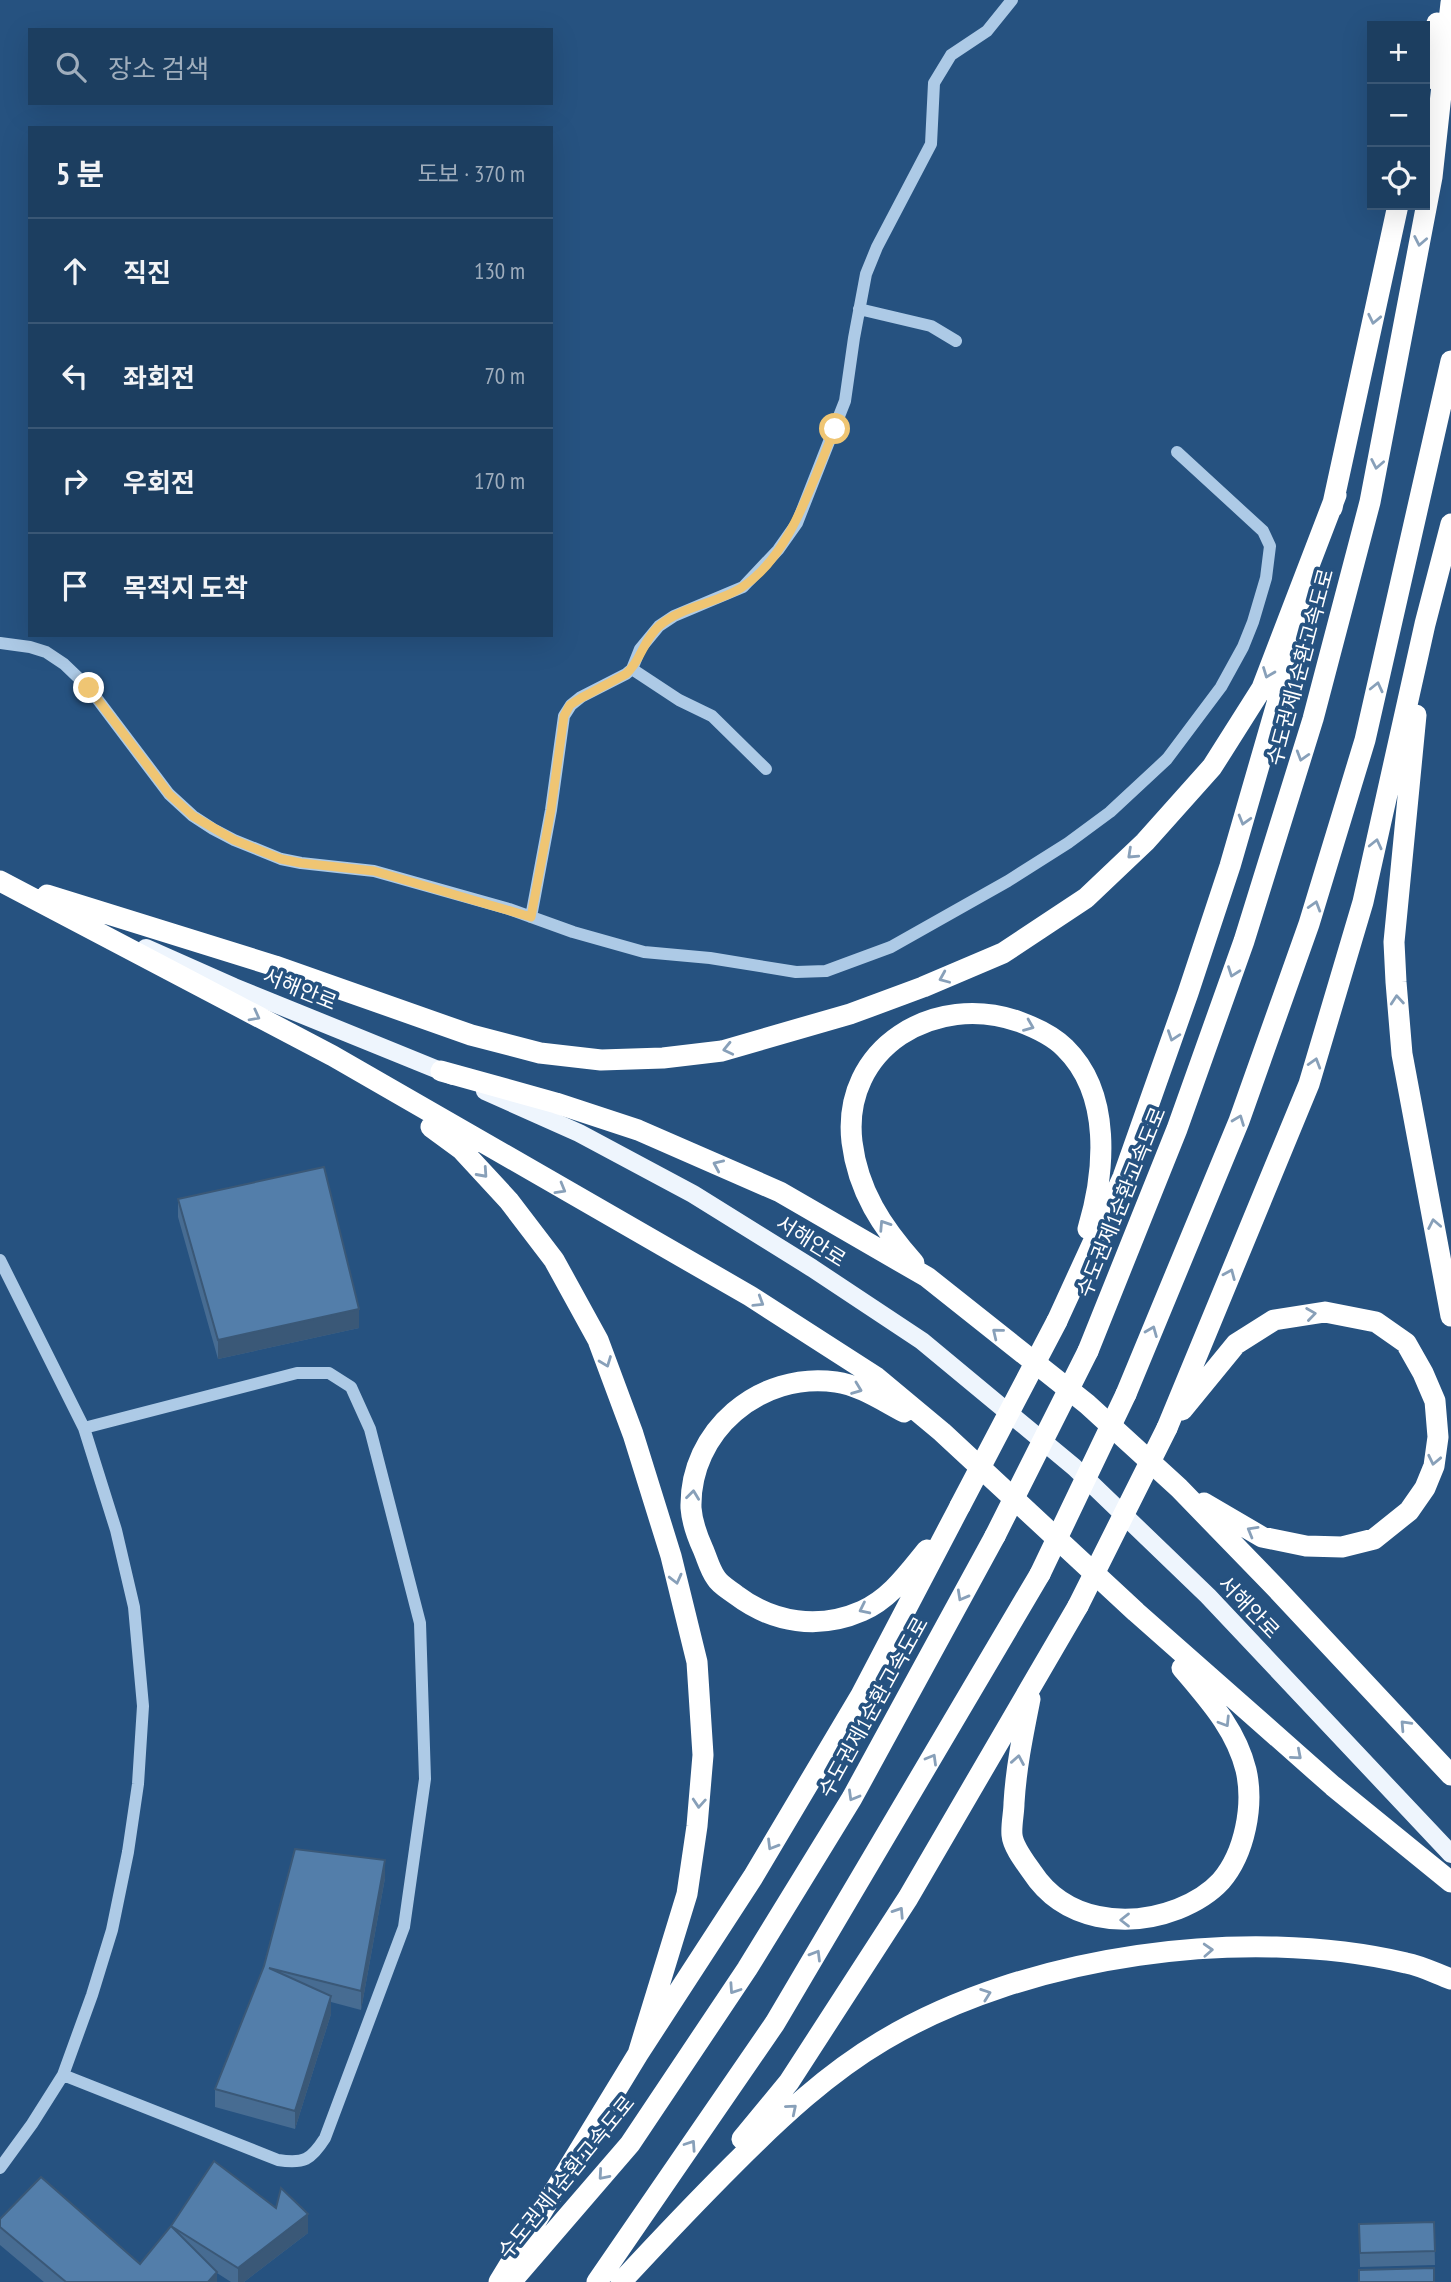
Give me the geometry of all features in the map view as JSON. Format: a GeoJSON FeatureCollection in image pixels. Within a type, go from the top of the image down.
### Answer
{"type":"FeatureCollection","features":[{"type":"Feature","properties":{"kind":"highway"},"geometry":{"type":"LineString","coordinates":[[1430,56],[1442,0]]}},
{"type":"Feature","properties":{"kind":"highway","name":"수도권제1순환고속도로"},"geometry":{"type":"LineString","coordinates":[[511,2282],[630,2144],[747,1969],[852,1798],[995,1536],[1088,1352],[1177,1129],[1244,941],[1313,719],[1372,488],[1432,177],[1451,3]]}},
{"type":"Feature","properties":{"kind":"highway"},"geometry":{"type":"LineString","coordinates":[[499,2282],[638,2054],[753,1877],[861,1695],[1057,1321],[1123,1177],[1234,854],[1336,495],[1397,210]]}},
{"type":"Feature","properties":{"kind":"highway"},"geometry":{"type":"LineString","coordinates":[[597,2282],[775,2023],[1040,1574],[1126,1394],[1239,1121],[1309,924],[1365,740],[1451,361]]}},
{"type":"Feature","properties":{"kind":"highway"},"geometry":{"type":"LineString","coordinates":[[0,881],[275,966],[471,1035],[540,1053],[601,1060],[663,1058],[722,1051],[770,1038],[923,988],[1003,953],[1086,898],[1145,842],[1212,767],[1262,688],[1336,495]]}},
{"type":"Feature","properties":{"kind":"highway"},"geometry":{"type":"LineString","coordinates":[[673,2225],[789,2082],[908,1898],[1078,1606],[1167,1428],[1309,1084],[1363,902],[1425,624],[1451,524]]}},
{"type":"Feature","properties":{"kind":"highway"},"geometry":{"type":"LineString","coordinates":[[1425,624],[1394,942],[1402,1054],[1451,1316]]}},
{"type":"Feature","properties":{"kind":"highway"},"geometry":{"type":"LineString","coordinates":[[0,881],[332,1056],[750,1296],[876,1377],[942,1432],[1136,1612],[1333,1786],[1451,1882]]}},
{"type":"Feature","properties":{"kind":"highway"},"geometry":{"type":"LineString","coordinates":[[927,1278],[898,1245],[863,1191],[854,1156],[850,1123],[857,1088],[870,1062],[894,1039],[918,1024],[950,1014],[984,1013],[1011,1018],[1038,1028],[1066,1048],[1086,1078],[1098,1114],[1102,1168],[1093,1216],[1069,1295]]}},
{"type":"Feature","properties":{"kind":"highway"},"geometry":{"type":"LineString","coordinates":[[332,1056],[461,1149],[509,1201],[554,1260],[598,1340],[633,1434],[671,1556],[697,1662],[703,1755],[698,1826],[687,1894],[638,2054]]}},
{"type":"Feature","properties":{"kind":"highway"},"geometry":{"type":"LineString","coordinates":[[442,1071],[556,1103],[638,1130],[780,1192],[927,1278],[1087,1404],[1179,1488],[1451,1775]]}},
{"type":"Feature","properties":{"kind":"highway"},"geometry":{"type":"LineString","coordinates":[[1167,1428],[1236,1345],[1275,1320],[1325,1312],[1376,1322],[1406,1343],[1435,1401],[1438,1437],[1434,1466],[1425,1488],[1409,1511],[1374,1539],[1342,1547],[1330,1547],[1306,1546],[1262,1537],[1179,1488]]}},
{"type":"Feature","properties":{"kind":"highway"},"geometry":{"type":"LineString","coordinates":[[942,1432],[872,1395],[837,1382],[779,1386],[748,1399],[723,1421],[704,1447],[695,1476],[691,1509],[699,1541],[716,1580],[770,1616],[798,1621],[829,1622],[863,1611],[890,1594],[932,1545],[960,1506]]}},
{"type":"Feature","properties":{"kind":"highway"},"geometry":{"type":"LineString","coordinates":[[1032,1688],[1016,1768],[1012,1837],[1041,1887],[1083,1914],[1123,1922],[1158,1917],[1193,1903],[1222,1881],[1242,1843],[1249,1808],[1246,1771],[1230,1730],[1210,1700],[1136,1612]]}},
{"type":"Feature","properties":{"kind":"highway"},"geometry":{"type":"LineString","coordinates":[[621,2282],[673,2225],[773,2126],[835,2073],[885,2039],[945,2010],[1036,1976],[1140,1954],[1256,1947],[1322,1949],[1408,1963],[1451,1979]]}},
{"type":"Feature","properties":{"kind":"main road","name":"서해안로"},"geometry":{"type":"LineString","coordinates":[[0,881],[234,987],[442,1071],[579,1133],[693,1194],[922,1341],[1074,1467],[1208,1596],[1451,1854]]}},
{"type":"Feature","properties":{"kind":"street"},"geometry":{"type":"LineString","coordinates":[[531,917],[551,810],[564,716],[570,705],[632,669],[640,649],[659,626],[674,616],[743,587],[778,550],[797,523],[842,410],[866,274],[877,247],[931,144],[934,83],[951,55],[988,31],[1012,0]]}},
{"type":"Feature","properties":{"kind":"street"},"geometry":{"type":"LineString","coordinates":[[859,309],[931,326],[956,341]]}},
{"type":"Feature","properties":{"kind":"street"},"geometry":{"type":"LineString","coordinates":[[0,643],[46,652],[64,664],[89,688],[169,794],[193,816],[234,840],[281,859],[374,871],[644,952],[709,958],[796,972],[826,971],[891,947],[1008,881],[1068,843],[1110,811],[1167,759],[1221,687],[1253,622],[1265,578],[1270,546],[1263,531],[1177,452]]}},
{"type":"Feature","properties":{"kind":"street"},"geometry":{"type":"LineString","coordinates":[[632,669],[678,701],[712,716],[766,769]]}},
{"type":"Feature","properties":{"kind":"street"},"geometry":{"type":"LineString","coordinates":[[0,1260],[84,1428],[116,1530],[134,1607],[143,1706],[138,1784],[126,1865],[112,1930],[92,1995],[63,2075],[0,2168]]}},
{"type":"Feature","properties":{"kind":"street"},"geometry":{"type":"LineString","coordinates":[[63,2075],[278,2160],[306,2160],[317,2151],[328,2131],[404,1927],[425,1779],[420,1623],[370,1429],[351,1387],[329,1373],[297,1373],[84,1428]]}},
{"type":"Feature","properties":{"kind":"building"},"geometry":{"type":"Polygon","coordinates":[[[324,1167],[359,1309],[218,1340],[178,1199],[324,1167]]]}},
{"type":"Feature","properties":{"kind":"building"},"geometry":{"type":"Polygon","coordinates":[[[295,1849],[385,1860],[361,1991],[269,1968],[331,1996],[295,2111],[215,2089],[264,1966],[295,1849]]]}},
{"type":"Feature","properties":{"kind":"building"},"geometry":{"type":"Polygon","coordinates":[[[214,2161],[276,2208],[281,2188],[308,2214],[238,2268],[171,2226],[214,2161]]]}},
{"type":"Feature","properties":{"kind":"building"},"geometry":{"type":"Polygon","coordinates":[[[41,2177],[140,2264],[171,2226],[217,2272],[208,2282],[66,2282],[0,2227],[0,2219],[41,2177]]]}},
{"type":"Feature","properties":{"kind":"building"},"geometry":{"type":"Polygon","coordinates":[[[1434,2222],[1435,2251],[1360,2253],[1359,2224],[1434,2222]]]}},
{"type":"Feature","properties":{"kind":"building"},"geometry":{"type":"Polygon","coordinates":[[[1434,2268],[1434,2282],[1359,2282],[1359,2270],[1434,2268]]]}},
{"type":"Feature","properties":{"kind":"route"},"geometry":{"type":"LineString","coordinates":[[89,688],[169,794],[193,816],[234,840],[281,859],[374,871],[531,917],[551,810],[564,716],[570,705],[632,669],[640,649],[659,626],[674,616],[743,587],[758,573],[797,523],[835,429]]}}]}
